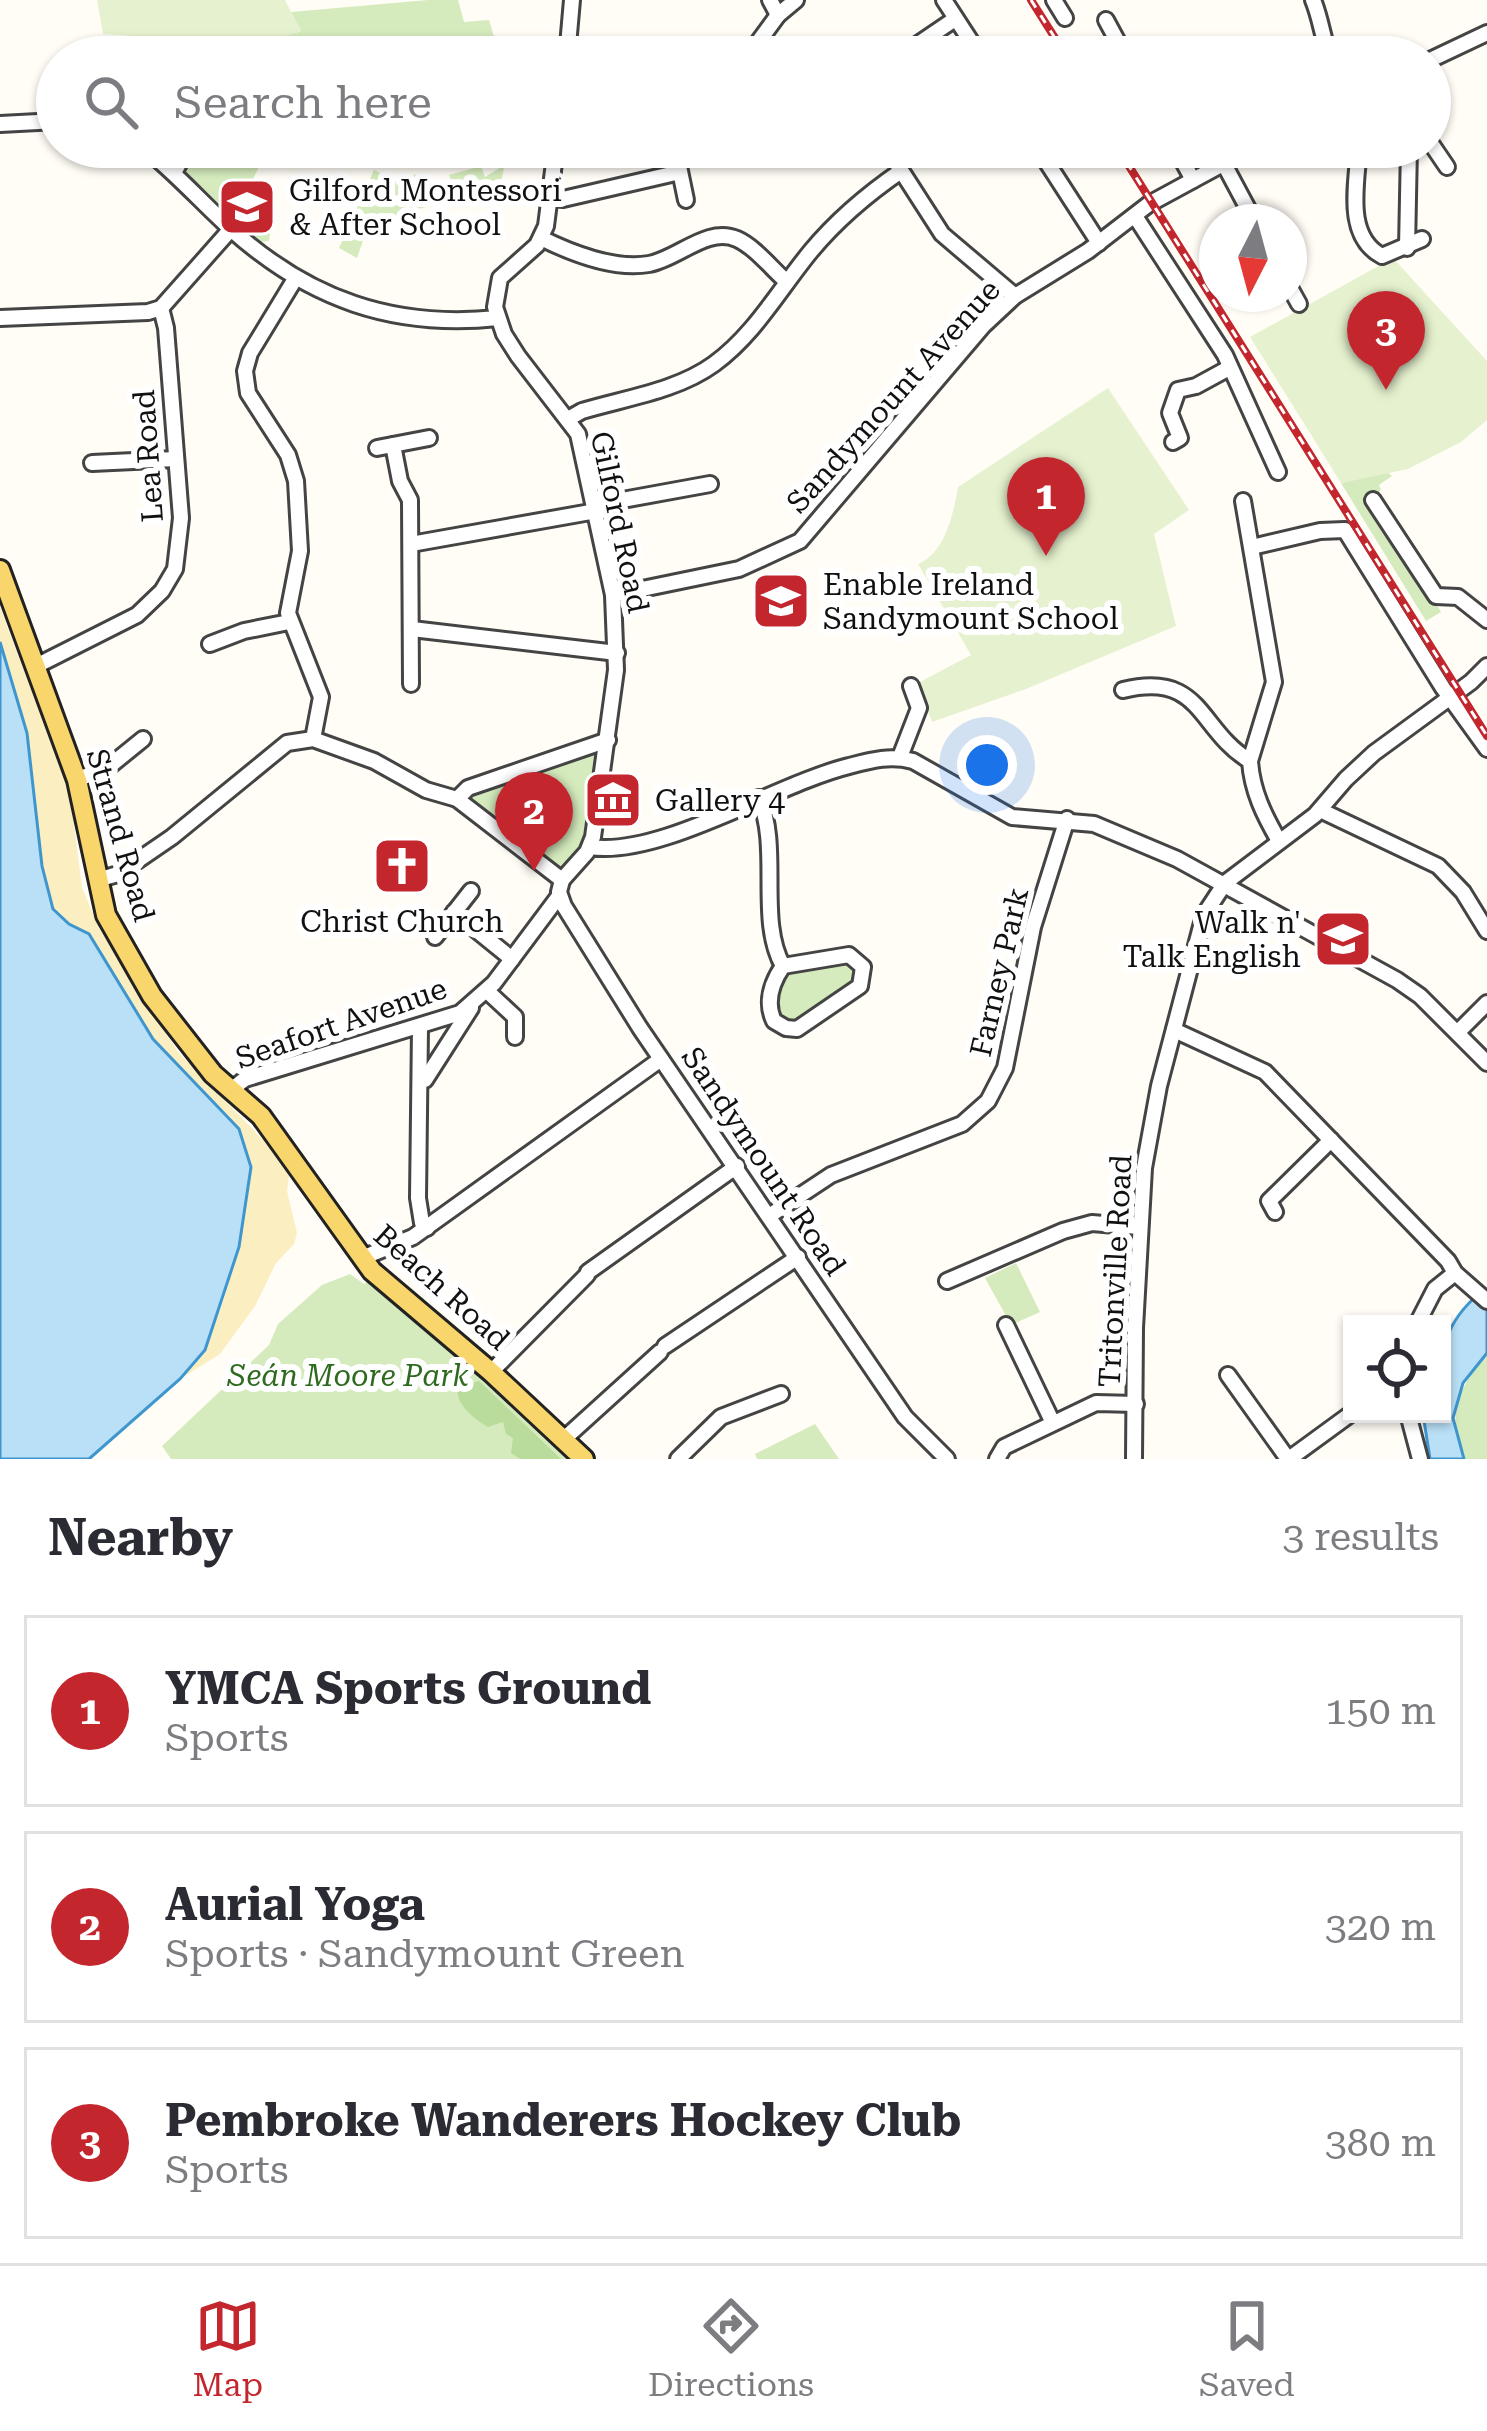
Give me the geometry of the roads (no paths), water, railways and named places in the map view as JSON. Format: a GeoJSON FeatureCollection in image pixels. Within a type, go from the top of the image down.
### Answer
{"type":"FeatureCollection","features":[{"type":"Feature","properties":{"kind":"main road","name":"Strand Road"},"geometry":{"type":"LineString","coordinates":[[0,570],[77,780],[106,915],[152,996],[187,1045],[232,1090]]}},
{"type":"Feature","properties":{"kind":"main road","name":"Beach Road"},"geometry":{"type":"LineString","coordinates":[[232,1090],[261,1116],[382,1280],[584,1459]]}},
{"type":"Feature","properties":{"kind":"street"},"geometry":{"type":"LineString","coordinates":[[569,36],[572,0]]}},
{"type":"Feature","properties":{"kind":"street"},"geometry":{"type":"LineString","coordinates":[[770,0],[778,15]]}},
{"type":"Feature","properties":{"kind":"street"},"geometry":{"type":"LineString","coordinates":[[762,36],[796,0]]}},
{"type":"Feature","properties":{"kind":"street"},"geometry":{"type":"LineString","coordinates":[[944,0],[967,36]]}},
{"type":"Feature","properties":{"kind":"street"},"geometry":{"type":"LineString","coordinates":[[1313,0],[1324,36]]}},
{"type":"Feature","properties":{"kind":"street"},"geometry":{"type":"LineString","coordinates":[[930,36],[955,19]]}},
{"type":"Feature","properties":{"kind":"street"},"geometry":{"type":"LineString","coordinates":[[1106,20],[1115,36]]}},
{"type":"Feature","properties":{"kind":"street"},"geometry":{"type":"LineString","coordinates":[[1451,50],[1487,33]]}},
{"type":"Feature","properties":{"kind":"street"},"geometry":{"type":"LineString","coordinates":[[0,124],[36,123]]}},
{"type":"Feature","properties":{"kind":"street"},"geometry":{"type":"LineString","coordinates":[[169,168],[231,229],[295,279],[331,298],[372,310],[461,320],[498,318],[495,296],[500,278],[541,238],[554,168]]}},
{"type":"Feature","properties":{"kind":"street"},"geometry":{"type":"LineString","coordinates":[[174,172],[176,168]]}},
{"type":"Feature","properties":{"kind":"street"},"geometry":{"type":"LineString","coordinates":[[679,168],[686,200]]}},
{"type":"Feature","properties":{"kind":"street"},"geometry":{"type":"LineString","coordinates":[[899,168],[942,234],[1015,296]]}},
{"type":"Feature","properties":{"kind":"street"},"geometry":{"type":"LineString","coordinates":[[1051,168],[1099,243]]}},
{"type":"Feature","properties":{"kind":"street"},"geometry":{"type":"LineString","coordinates":[[1186,168],[1193,180]]}},
{"type":"Feature","properties":{"kind":"street","name":"Sandymount Avenue"},"geometry":{"type":"LineString","coordinates":[[613,595],[739,569],[800,541],[983,326],[1015,296],[1216,168]]}},
{"type":"Feature","properties":{"kind":"street"},"geometry":{"type":"LineString","coordinates":[[1226,168],[1245,204]]}},
{"type":"Feature","properties":{"kind":"street"},"geometry":{"type":"LineString","coordinates":[[1358,168],[1354,217],[1376,254],[1407,248],[1422,239]]}},
{"type":"Feature","properties":{"kind":"street"},"geometry":{"type":"LineString","coordinates":[[1407,248],[1409,168]]}},
{"type":"Feature","properties":{"kind":"street"},"geometry":{"type":"LineString","coordinates":[[568,419],[682,381],[716,363],[757,323],[843,218],[901,171]]}},
{"type":"Feature","properties":{"kind":"street"},"geometry":{"type":"LineString","coordinates":[[550,198],[680,172]]}},
{"type":"Feature","properties":{"kind":"street"},"geometry":{"type":"LineString","coordinates":[[1135,216],[1225,355],[1278,472]]}},
{"type":"Feature","properties":{"kind":"street"},"geometry":{"type":"LineString","coordinates":[[0,318],[148,313],[161,308],[231,229]]}},
{"type":"Feature","properties":{"kind":"street"},"geometry":{"type":"LineString","coordinates":[[541,238],[630,266],[677,255],[704,239],[738,239],[787,282]]}},
{"type":"Feature","properties":{"kind":"street"},"geometry":{"type":"LineString","coordinates":[[295,279],[250,353],[245,371],[248,393],[288,455],[296,481],[301,537],[289,622],[305,650],[321,697],[313,739]]}},
{"type":"Feature","properties":{"kind":"street","name":"Lea Road"},"geometry":{"type":"LineString","coordinates":[[34,667],[137,615],[170,579],[180,541],[161,308]]}},
{"type":"Feature","properties":{"kind":"street","name":"Gilford Road"},"geometry":{"type":"LineString","coordinates":[[498,318],[518,356],[568,419],[584,453],[613,595],[617,652],[590,847]]}},
{"type":"Feature","properties":{"kind":"street"},"geometry":{"type":"LineString","coordinates":[[1173,442],[1180,438],[1170,413],[1178,390],[1229,368]]}},
{"type":"Feature","properties":{"kind":"street"},"geometry":{"type":"LineString","coordinates":[[411,684],[410,500],[385,447],[429,437]]}},
{"type":"Feature","properties":{"kind":"street"},"geometry":{"type":"LineString","coordinates":[[92,464],[176,459]]}},
{"type":"Feature","properties":{"kind":"street"},"geometry":{"type":"LineString","coordinates":[[411,544],[710,484]]}},
{"type":"Feature","properties":{"kind":"street"},"geometry":{"type":"LineString","coordinates":[[1373,500],[1436,596],[1459,597],[1487,620]]}},
{"type":"Feature","properties":{"kind":"street"},"geometry":{"type":"LineString","coordinates":[[1243,501],[1274,682],[1250,760],[1259,803],[1280,841]]}},
{"type":"Feature","properties":{"kind":"street"},"geometry":{"type":"LineString","coordinates":[[1252,547],[1345,530],[1487,749]]}},
{"type":"Feature","properties":{"kind":"street"},"geometry":{"type":"LineString","coordinates":[[210,644],[289,622]]}},
{"type":"Feature","properties":{"kind":"street"},"geometry":{"type":"LineString","coordinates":[[412,629],[617,652]]}},
{"type":"Feature","properties":{"kind":"street"},"geometry":{"type":"LineString","coordinates":[[1225,884],[1320,810],[1374,753],[1487,666]]}},
{"type":"Feature","properties":{"kind":"street"},"geometry":{"type":"LineString","coordinates":[[1124,690],[1159,685],[1180,690],[1250,760]]}},
{"type":"Feature","properties":{"kind":"street"},"geometry":{"type":"LineString","coordinates":[[900,757],[919,708],[911,686]]}},
{"type":"Feature","properties":{"kind":"street"},"geometry":{"type":"LineString","coordinates":[[77,780],[111,765],[143,739]]}},
{"type":"Feature","properties":{"kind":"street"},"geometry":{"type":"LineString","coordinates":[[98,880],[118,874],[172,837],[286,743],[313,739],[457,799],[560,888]]}},
{"type":"Feature","properties":{"kind":"street"},"geometry":{"type":"LineString","coordinates":[[457,799],[468,788],[608,740]]}},
{"type":"Feature","properties":{"kind":"street"},"geometry":{"type":"LineString","coordinates":[[590,847],[658,839],[820,773],[900,757],[1012,818],[1067,819],[1115,832],[1225,884],[1420,995],[1487,1064]]}},
{"type":"Feature","properties":{"kind":"street"},"geometry":{"type":"LineString","coordinates":[[759,798],[766,821],[775,945],[783,966]]}},
{"type":"Feature","properties":{"kind":"street"},"geometry":{"type":"LineString","coordinates":[[1320,810],[1438,866],[1463,892],[1487,931]]}},
{"type":"Feature","properties":{"kind":"street","name":"Farney Park"},"geometry":{"type":"LineString","coordinates":[[769,1216],[831,1175],[962,1124],[994,1094],[1009,1053],[1033,927],[1067,819]]}},
{"type":"Feature","properties":{"kind":"street","name":"Seafort Avenue"},"geometry":{"type":"LineString","coordinates":[[232,1090],[245,1079],[420,1028],[473,1004],[512,959],[590,847]]}},
{"type":"Feature","properties":{"kind":"street","name":"Tritonville Road"},"geometry":{"type":"LineString","coordinates":[[1134,1459],[1139,1227],[1150,1125],[1204,915],[1225,884]]}},
{"type":"Feature","properties":{"kind":"street","name":"Sandymount Road"},"geometry":{"type":"LineString","coordinates":[[560,888],[661,1058],[905,1417],[947,1459]]}},
{"type":"Feature","properties":{"kind":"street"},"geometry":{"type":"LineString","coordinates":[[435,937],[471,891]]}},
{"type":"Feature","properties":{"kind":"street"},"geometry":{"type":"LineString","coordinates":[[454,912],[512,959]]}},
{"type":"Feature","properties":{"kind":"street"},"geometry":{"type":"LineString","coordinates":[[849,955],[860,962],[863,979],[811,1021],[790,1030],[770,1013],[774,979],[783,966],[849,955]]}},
{"type":"Feature","properties":{"kind":"street"},"geometry":{"type":"LineString","coordinates":[[487,991],[515,1017],[515,1037]]}},
{"type":"Feature","properties":{"kind":"street"},"geometry":{"type":"LineString","coordinates":[[1457,1032],[1487,1003]]}},
{"type":"Feature","properties":{"kind":"street"},"geometry":{"type":"LineString","coordinates":[[422,1086],[473,1004]]}},
{"type":"Feature","properties":{"kind":"street"},"geometry":{"type":"LineString","coordinates":[[420,1028],[418,1198],[427,1228]]}},
{"type":"Feature","properties":{"kind":"street"},"geometry":{"type":"LineString","coordinates":[[1174,1030],[1264,1072],[1487,1301]]}},
{"type":"Feature","properties":{"kind":"street"},"geometry":{"type":"LineString","coordinates":[[362,1258],[427,1228],[661,1058]]}},
{"type":"Feature","properties":{"kind":"street"},"geometry":{"type":"LineString","coordinates":[[1275,1212],[1269,1202],[1331,1140]]}},
{"type":"Feature","properties":{"kind":"street"},"geometry":{"type":"LineString","coordinates":[[491,1372],[587,1273],[736,1166]]}},
{"type":"Feature","properties":{"kind":"street"},"geometry":{"type":"LineString","coordinates":[[947,1280],[1063,1231],[1092,1223],[1139,1227]]}},
{"type":"Feature","properties":{"kind":"street"},"geometry":{"type":"LineString","coordinates":[[564,1439],[663,1349],[797,1258]]}},
{"type":"Feature","properties":{"kind":"street"},"geometry":{"type":"LineString","coordinates":[[1422,1315],[1435,1289],[1455,1273]]}},
{"type":"Feature","properties":{"kind":"street"},"geometry":{"type":"LineString","coordinates":[[1006,1325],[1052,1421]]}},
{"type":"Feature","properties":{"kind":"street"},"geometry":{"type":"LineString","coordinates":[[1228,1375],[1288,1459],[1343,1419]]}},
{"type":"Feature","properties":{"kind":"street"},"geometry":{"type":"LineString","coordinates":[[678,1459],[721,1418],[781,1394]]}},
{"type":"Feature","properties":{"kind":"street"},"geometry":{"type":"LineString","coordinates":[[997,1459],[1004,1447],[1096,1403],[1136,1404]]}},
{"type":"Feature","properties":{"kind":"street"},"geometry":{"type":"LineString","coordinates":[[1410,1423],[1420,1459]]}},
{"type":"Feature","properties":{"kind":"water"},"geometry":{"type":"Polygon","coordinates":[[[0,642],[27,733],[42,866],[53,909],[89,934],[153,1039],[239,1129],[251,1167],[239,1247],[205,1350],[180,1379],[89,1459],[0,1459],[0,642]]]}},
{"type":"Feature","properties":{"kind":"water"},"geometry":{"type":"Polygon","coordinates":[[[1473,1299],[1480,1306],[1487,1303],[1487,1353],[1463,1383],[1453,1418],[1464,1459],[1430,1459],[1424,1423],[1451,1423],[1451,1328],[1473,1299]]]}},
{"type":"Feature","properties":{"kind":"railway"},"geometry":{"type":"LineString","coordinates":[[1031,0],[1054,36]]}},
{"type":"Feature","properties":{"kind":"railway"},"geometry":{"type":"LineString","coordinates":[[1130,168],[1487,736]]}},
{"type":"Feature","properties":{"kind":"place","name":"Gilford Montessori & After School"},"geometry":{"type":"Point","coordinates":[247,207]}},
{"type":"Feature","properties":{"kind":"place","name":"Pembroke Wanderers Hockey Club"},"geometry":{"type":"Point","coordinates":[1386,390]}},
{"type":"Feature","properties":{"kind":"place","name":"YMCA Sports Ground"},"geometry":{"type":"Point","coordinates":[1046,556]}},
{"type":"Feature","properties":{"kind":"place","name":"Enable Ireland Sandymount School"},"geometry":{"type":"Point","coordinates":[781,601]}},
{"type":"Feature","properties":{"kind":"place","name":"Gallery 4"},"geometry":{"type":"Point","coordinates":[613,800]}},
{"type":"Feature","properties":{"kind":"place","name":"Christ Church"},"geometry":{"type":"Point","coordinates":[402,866]}},
{"type":"Feature","properties":{"kind":"place","name":"Aurial Yoga"},"geometry":{"type":"Point","coordinates":[534,871]}},
{"type":"Feature","properties":{"kind":"place","name":"Walk n' Talk English"},"geometry":{"type":"Point","coordinates":[1343,939]}},
{"type":"Feature","properties":{"kind":"park label","name":"Seán Moore Park"},"geometry":{"type":"Point","coordinates":[348,1375]}}]}
